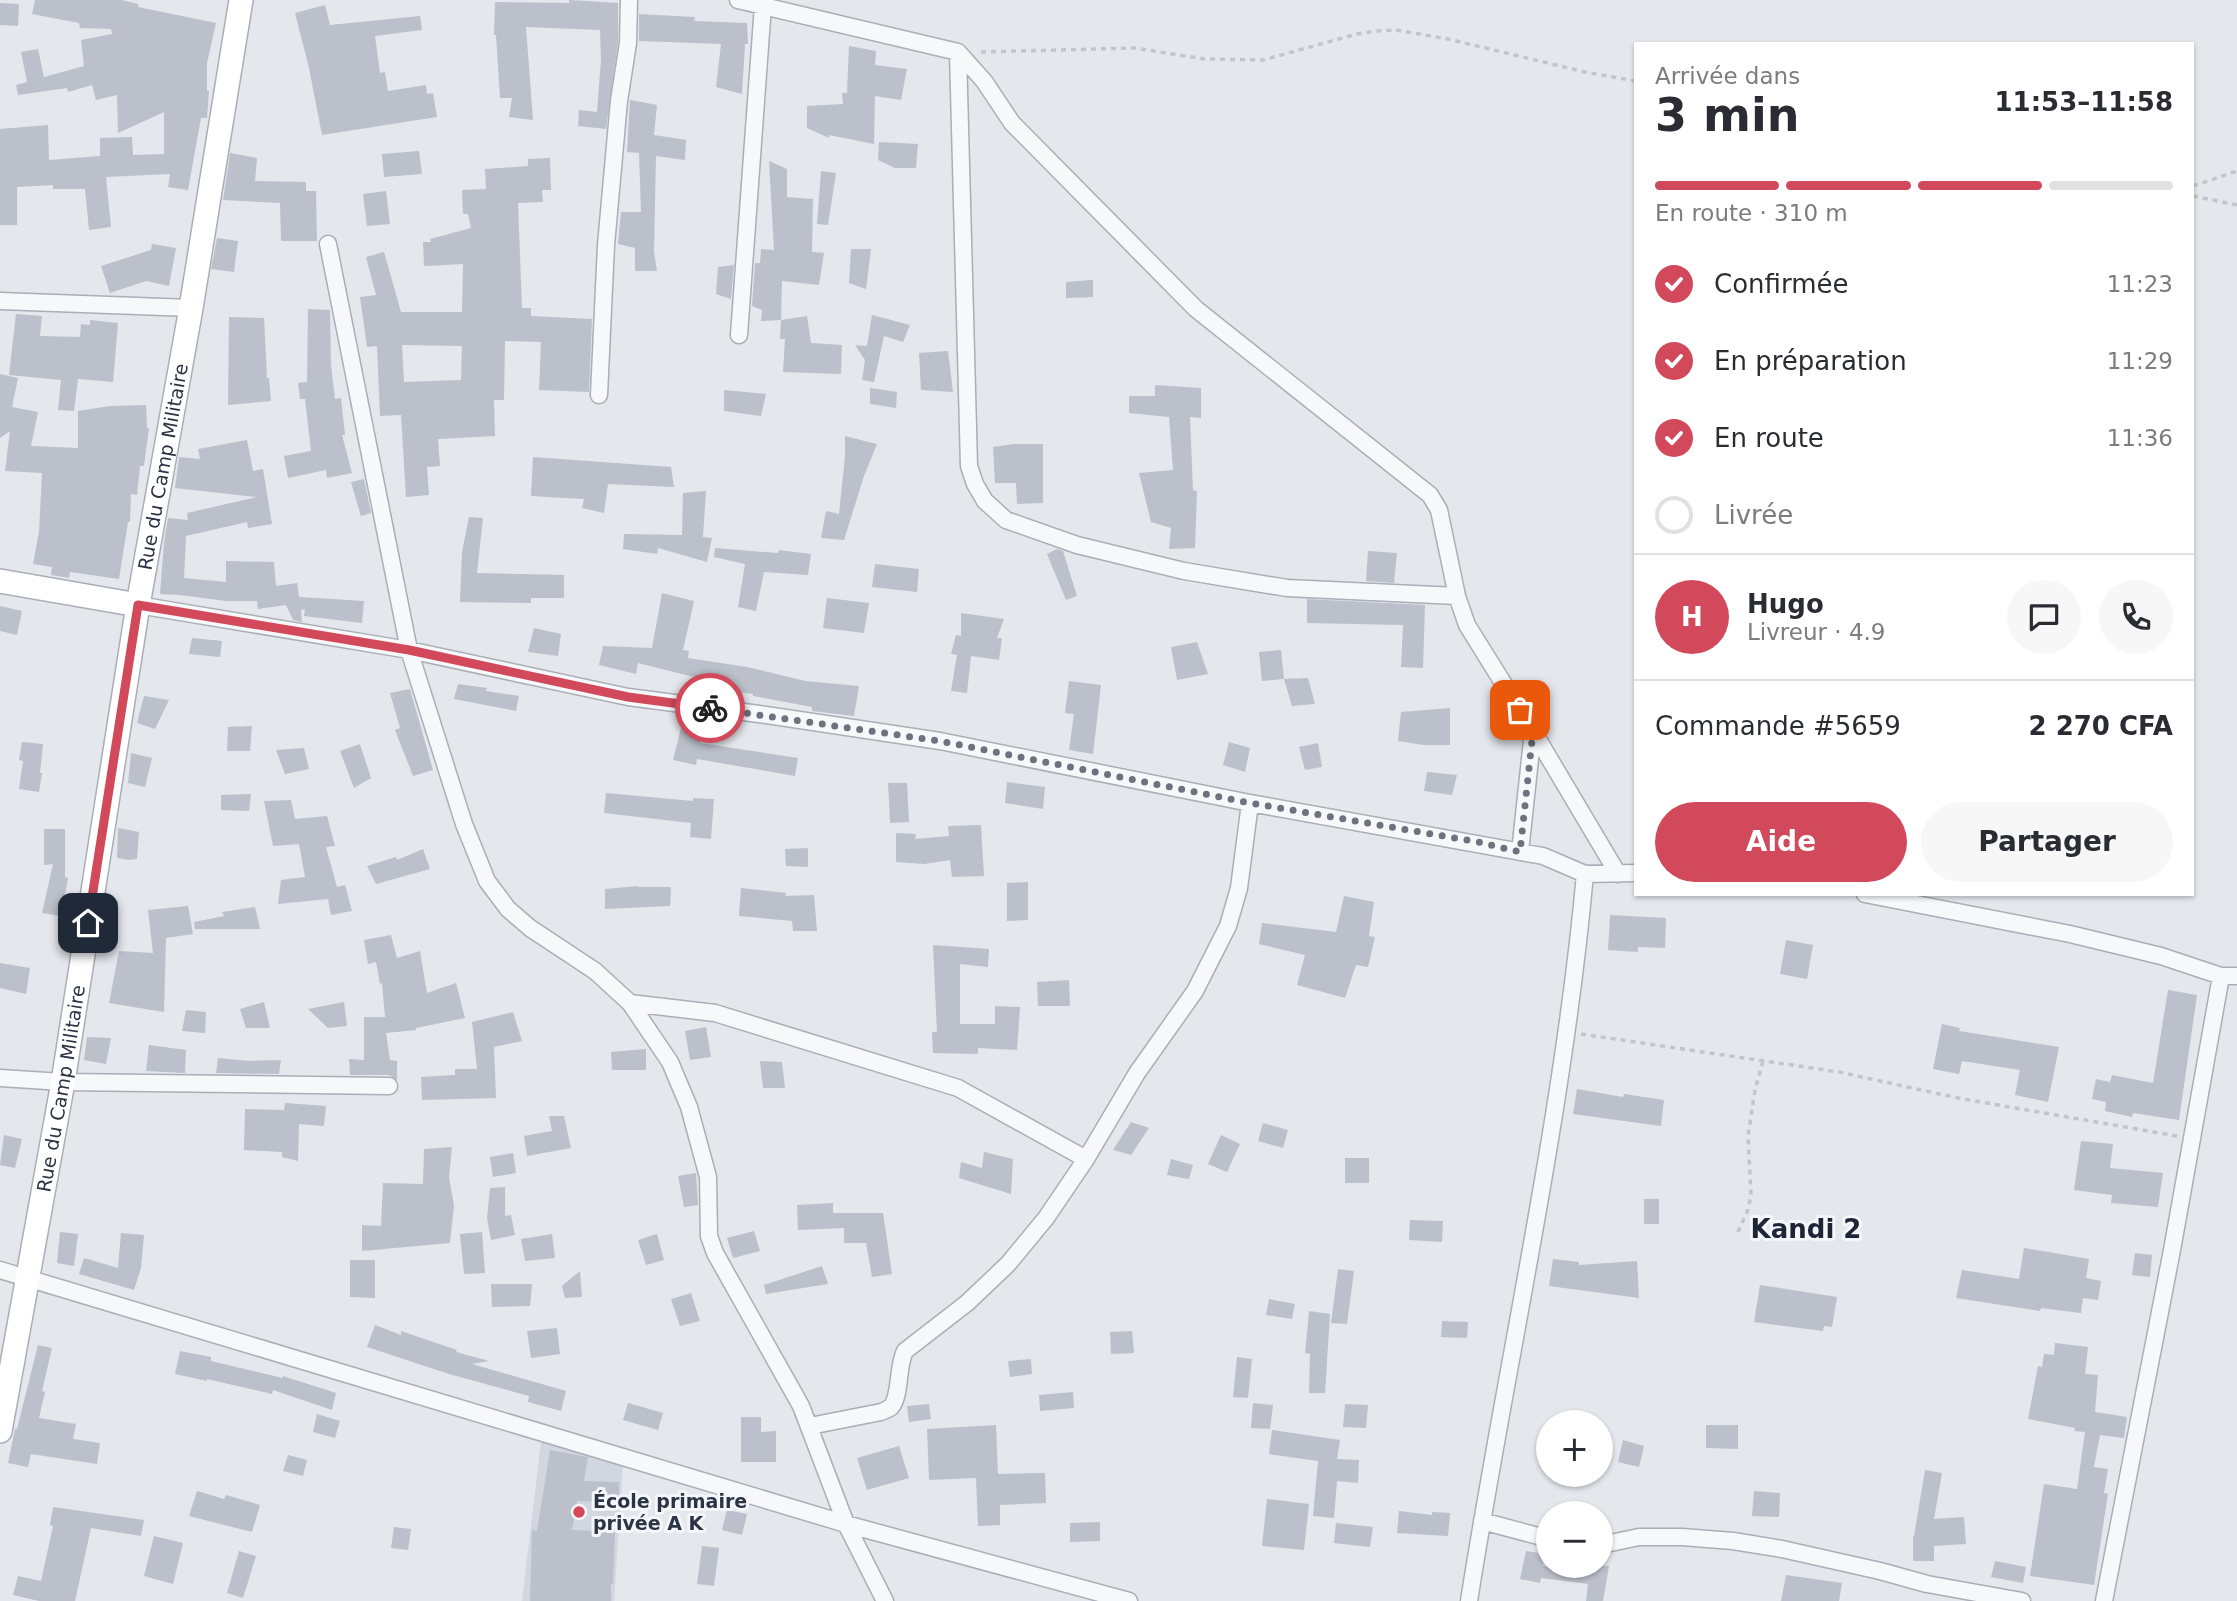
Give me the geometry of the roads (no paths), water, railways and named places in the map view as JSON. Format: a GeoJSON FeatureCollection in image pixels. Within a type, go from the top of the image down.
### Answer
{"type":"FeatureCollection","features":[{"type":"Feature","properties":{"kind":"street","name":"Rue du Camp Militaire"},"geometry":{"type":"LineString","coordinates":[[0,1431],[63,1082],[138,605],[191,307],[238,0]]}},
{"type":"Feature","properties":{"kind":"street"},"geometry":{"type":"LineString","coordinates":[[600,395],[606,245],[628,43],[629,0]]}},
{"type":"Feature","properties":{"kind":"street"},"geometry":{"type":"LineString","coordinates":[[738,0],[958,52],[984,81],[1012,123],[1196,309],[1430,495],[1439,510],[1457,596],[1467,625],[1618,874]]}},
{"type":"Feature","properties":{"kind":"street"},"geometry":{"type":"LineString","coordinates":[[739,335],[763,5]]}},
{"type":"Feature","properties":{"kind":"street"},"geometry":{"type":"LineString","coordinates":[[958,52],[969,466],[985,501],[1006,520],[1018,525],[1077,545],[1184,571],[1287,588],[1457,596]]}},
{"type":"Feature","properties":{"kind":"street"},"geometry":{"type":"LineString","coordinates":[[328,244],[409,650],[464,824],[487,881],[508,909],[530,928],[595,971],[630,1003],[670,1062],[689,1107],[708,1177],[709,1236],[715,1253],[810,1426],[846,1524],[885,1601]]}},
{"type":"Feature","properties":{"kind":"street"},"geometry":{"type":"LineString","coordinates":[[0,301],[191,307]]}},
{"type":"Feature","properties":{"kind":"street"},"geometry":{"type":"LineString","coordinates":[[0,581],[409,650],[628,697],[940,741],[1250,803],[1478,842],[1543,856],[1585,874],[1634,873]]}},
{"type":"Feature","properties":{"kind":"street"},"geometry":{"type":"LineString","coordinates":[[1520,852],[1533,731]]}},
{"type":"Feature","properties":{"kind":"street"},"geometry":{"type":"LineString","coordinates":[[810,1426],[881,1412],[890,1407],[895,1398],[900,1361],[905,1351],[967,1303],[1008,1264],[1046,1218],[1086,1159],[1137,1073],[1195,991],[1228,926],[1239,888],[1250,803]]}},
{"type":"Feature","properties":{"kind":"street"},"geometry":{"type":"LineString","coordinates":[[1469,1601],[1516,1338],[1566,1032],[1585,874]]}},
{"type":"Feature","properties":{"kind":"street"},"geometry":{"type":"LineString","coordinates":[[1875,896],[2070,934],[2229,976],[2193,1139],[2104,1601]]}},
{"type":"Feature","properties":{"kind":"street"},"geometry":{"type":"LineString","coordinates":[[630,1003],[715,1013],[958,1087],[1086,1159]]}},
{"type":"Feature","properties":{"kind":"street"},"geometry":{"type":"LineString","coordinates":[[0,1079],[390,1086]]}},
{"type":"Feature","properties":{"kind":"street"},"geometry":{"type":"LineString","coordinates":[[0,1270],[846,1524],[1129,1601]]}},
{"type":"Feature","properties":{"kind":"street"},"geometry":{"type":"LineString","coordinates":[[1482,1521],[1536,1536]]}},
{"type":"Feature","properties":{"kind":"street"},"geometry":{"type":"LineString","coordinates":[[1613,1542],[1639,1537],[1732,1541],[1782,1549],[1927,1584],[2022,1601]]}},
{"type":"Feature","properties":{"kind":"place","name":"École primaire privée A K"},"geometry":{"type":"Point","coordinates":[579,1512]}},
{"type":"Feature","properties":{"kind":"district","name":"Kandi 2"},"geometry":{"type":"Point","coordinates":[1806,1229]}}]}
